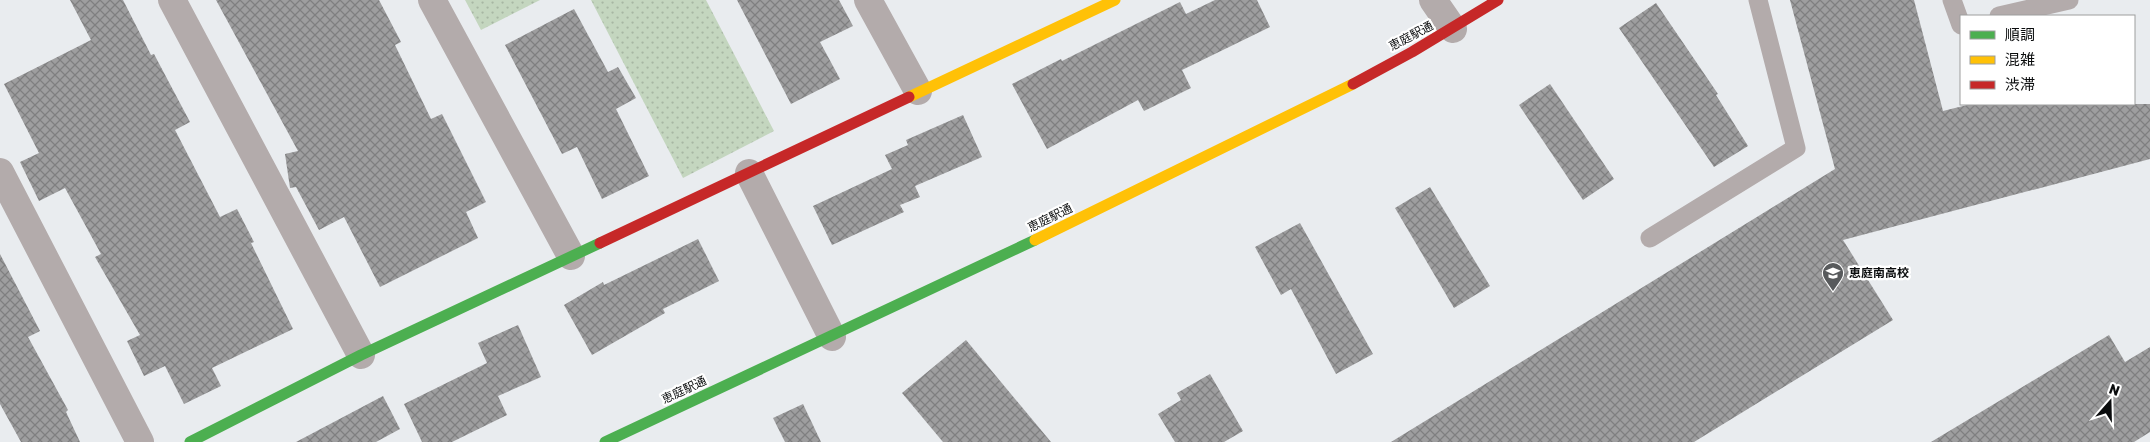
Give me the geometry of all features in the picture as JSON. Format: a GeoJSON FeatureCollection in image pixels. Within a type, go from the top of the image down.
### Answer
{"type":"FeatureCollection","features":[{"type":"Feature","properties":{"kind":"street"},"geometry":{"type":"LineString","coordinates":[[172,0],[361,355]]}},
{"type":"Feature","properties":{"kind":"street"},"geometry":{"type":"LineString","coordinates":[[432,0],[571,256]]}},
{"type":"Feature","properties":{"kind":"street"},"geometry":{"type":"LineString","coordinates":[[868,0],[918,91]]}},
{"type":"Feature","properties":{"kind":"street"},"geometry":{"type":"LineString","coordinates":[[190,442],[361,355],[749,173],[918,91],[1115,0]]}},
{"type":"Feature","properties":{"kind":"street"},"geometry":{"type":"LineString","coordinates":[[1433,0],[1453,29]]}},
{"type":"Feature","properties":{"kind":"street","name":"恵庭駅通"},"geometry":{"type":"LineString","coordinates":[[605,442],[832,337],[1291,116],[1453,29],[1498,0]]}},
{"type":"Feature","properties":{"kind":"street"},"geometry":{"type":"LineString","coordinates":[[0,172],[140,442]]}},
{"type":"Feature","properties":{"kind":"street"},"geometry":{"type":"LineString","coordinates":[[749,173],[832,337]]}},
{"type":"Feature","properties":{"kind":"lane"},"geometry":{"type":"LineString","coordinates":[[1650,238],[1796,148],[1758,0]]}},
{"type":"Feature","properties":{"kind":"lane"},"geometry":{"type":"LineString","coordinates":[[1952,0],[1960,22]]}},
{"type":"Feature","properties":{"kind":"lane"},"geometry":{"type":"LineString","coordinates":[[2003,15],[2069,0]]}},
{"type":"Feature","properties":{"kind":"green space"},"geometry":{"type":"Polygon","coordinates":[[[465,0],[540,0],[481,30],[465,0]]]}},
{"type":"Feature","properties":{"kind":"green space"},"geometry":{"type":"Polygon","coordinates":[[[591,0],[706,0],[774,131],[683,178],[591,0]]]}},
{"type":"Feature","properties":{"kind":"building"},"geometry":{"type":"Polygon","coordinates":[[[70,0],[123,0],[151,55],[154,54],[190,122],[175,130],[220,217],[237,209],[254,242],[251,243],[293,329],[212,368],[221,386],[184,404],[165,366],[144,376],[127,341],[140,335],[95,257],[101,254],[65,188],[39,201],[20,162],[39,153],[4,84],[91,40],[70,0]]]}},
{"type":"Feature","properties":{"kind":"building"},"geometry":{"type":"Polygon","coordinates":[[[216,0],[379,0],[401,42],[395,45],[431,119],[442,114],[486,202],[466,212],[478,238],[380,287],[344,217],[319,230],[296,187],[290,188],[285,154],[298,151],[216,0]]]}},
{"type":"Feature","properties":{"kind":"building"},"geometry":{"type":"Polygon","coordinates":[[[737,0],[839,0],[853,26],[820,42],[840,79],[791,104],[737,0]]]}},
{"type":"Feature","properties":{"kind":"building"},"geometry":{"type":"Polygon","coordinates":[[[1215,0],[1257,0],[1270,27],[1182,70],[1191,88],[1144,111],[1138,100],[1047,149],[1012,84],[1180,2],[1186,14],[1215,0]]]}},
{"type":"Feature","properties":{"kind":"building"},"geometry":{"type":"Polygon","coordinates":[[[1790,0],[1914,0],[1943,111],[1967,105],[2150,104],[2150,159],[1843,240],[1893,320],[1694,442],[1391,442],[1835,169],[1790,0]]]}},
{"type":"Feature","properties":{"kind":"building"},"geometry":{"type":"Polygon","coordinates":[[[1656,3],[1718,94],[1716,95],[1748,146],[1714,167],[1619,28],[1656,3]]]}},
{"type":"Feature","properties":{"kind":"building"},"geometry":{"type":"Polygon","coordinates":[[[574,9],[608,72],[618,67],[636,98],[616,109],[649,176],[602,199],[577,147],[562,154],[505,45],[574,9]]]}},
{"type":"Feature","properties":{"kind":"building"},"geometry":{"type":"Polygon","coordinates":[[[1550,84],[1614,179],[1583,200],[1519,105],[1550,84]]]}},
{"type":"Feature","properties":{"kind":"building"},"geometry":{"type":"Polygon","coordinates":[[[963,115],[982,157],[915,186],[920,197],[900,205],[904,212],[832,245],[813,206],[892,169],[885,155],[908,145],[906,140],[963,115]]]}},
{"type":"Feature","properties":{"kind":"building"},"geometry":{"type":"Polygon","coordinates":[[[1430,187],[1490,286],[1454,308],[1395,208],[1430,187]]]}},
{"type":"Feature","properties":{"kind":"building"},"geometry":{"type":"Polygon","coordinates":[[[1300,223],[1373,354],[1336,374],[1291,289],[1281,295],[1255,247],[1300,223]]]}},
{"type":"Feature","properties":{"kind":"building"},"geometry":{"type":"Polygon","coordinates":[[[698,239],[719,281],[663,309],[665,313],[592,355],[564,305],[603,282],[604,285],[698,239]]]}},
{"type":"Feature","properties":{"kind":"building"},"geometry":{"type":"Polygon","coordinates":[[[0,254],[40,331],[28,337],[68,410],[66,412],[80,442],[21,442],[0,404],[0,254]]]}},
{"type":"Feature","properties":{"kind":"building"},"geometry":{"type":"Polygon","coordinates":[[[518,325],[541,377],[498,396],[507,415],[452,442],[422,442],[404,404],[487,363],[478,343],[518,325]]]}},
{"type":"Feature","properties":{"kind":"building"},"geometry":{"type":"Polygon","coordinates":[[[2109,335],[2125,362],[2150,347],[2150,432],[2134,442],[1931,442],[2109,335]]]}},
{"type":"Feature","properties":{"kind":"building"},"geometry":{"type":"Polygon","coordinates":[[[966,340],[1051,442],[943,442],[902,393],[966,340]]]}},
{"type":"Feature","properties":{"kind":"building"},"geometry":{"type":"Polygon","coordinates":[[[1210,374],[1243,431],[1224,442],[1175,442],[1158,414],[1181,400],[1177,393],[1210,374]]]}},
{"type":"Feature","properties":{"kind":"building"},"geometry":{"type":"Polygon","coordinates":[[[383,396],[400,429],[376,442],[296,442],[383,396]]]}},
{"type":"Feature","properties":{"kind":"building"},"geometry":{"type":"Polygon","coordinates":[[[803,404],[821,442],[785,442],[773,418],[803,404]]]}},
{"type":"Feature","properties":{"kind":"traffic: fast"},"geometry":{"type":"LineString","coordinates":[[605,442],[1035,240]]}},
{"type":"Feature","properties":{"kind":"traffic: fast"},"geometry":{"type":"LineString","coordinates":[[190,442],[361,355],[600,243]]}},
{"type":"Feature","properties":{"kind":"traffic: slow"},"geometry":{"type":"LineString","coordinates":[[909,97],[1115,0]]}},
{"type":"Feature","properties":{"kind":"traffic: slow"},"geometry":{"type":"LineString","coordinates":[[1035,240],[1353,84]]}},
{"type":"Feature","properties":{"kind":"traffic: jam"},"geometry":{"type":"LineString","coordinates":[[1353,84],[1412,52],[1498,0]]}},
{"type":"Feature","properties":{"kind":"traffic: jam"},"geometry":{"type":"LineString","coordinates":[[600,243],[909,97]]}},
{"type":"Feature","properties":{"kind":"place","name":"恵庭南高校"},"geometry":{"type":"Point","coordinates":[1833,292]}}]}
